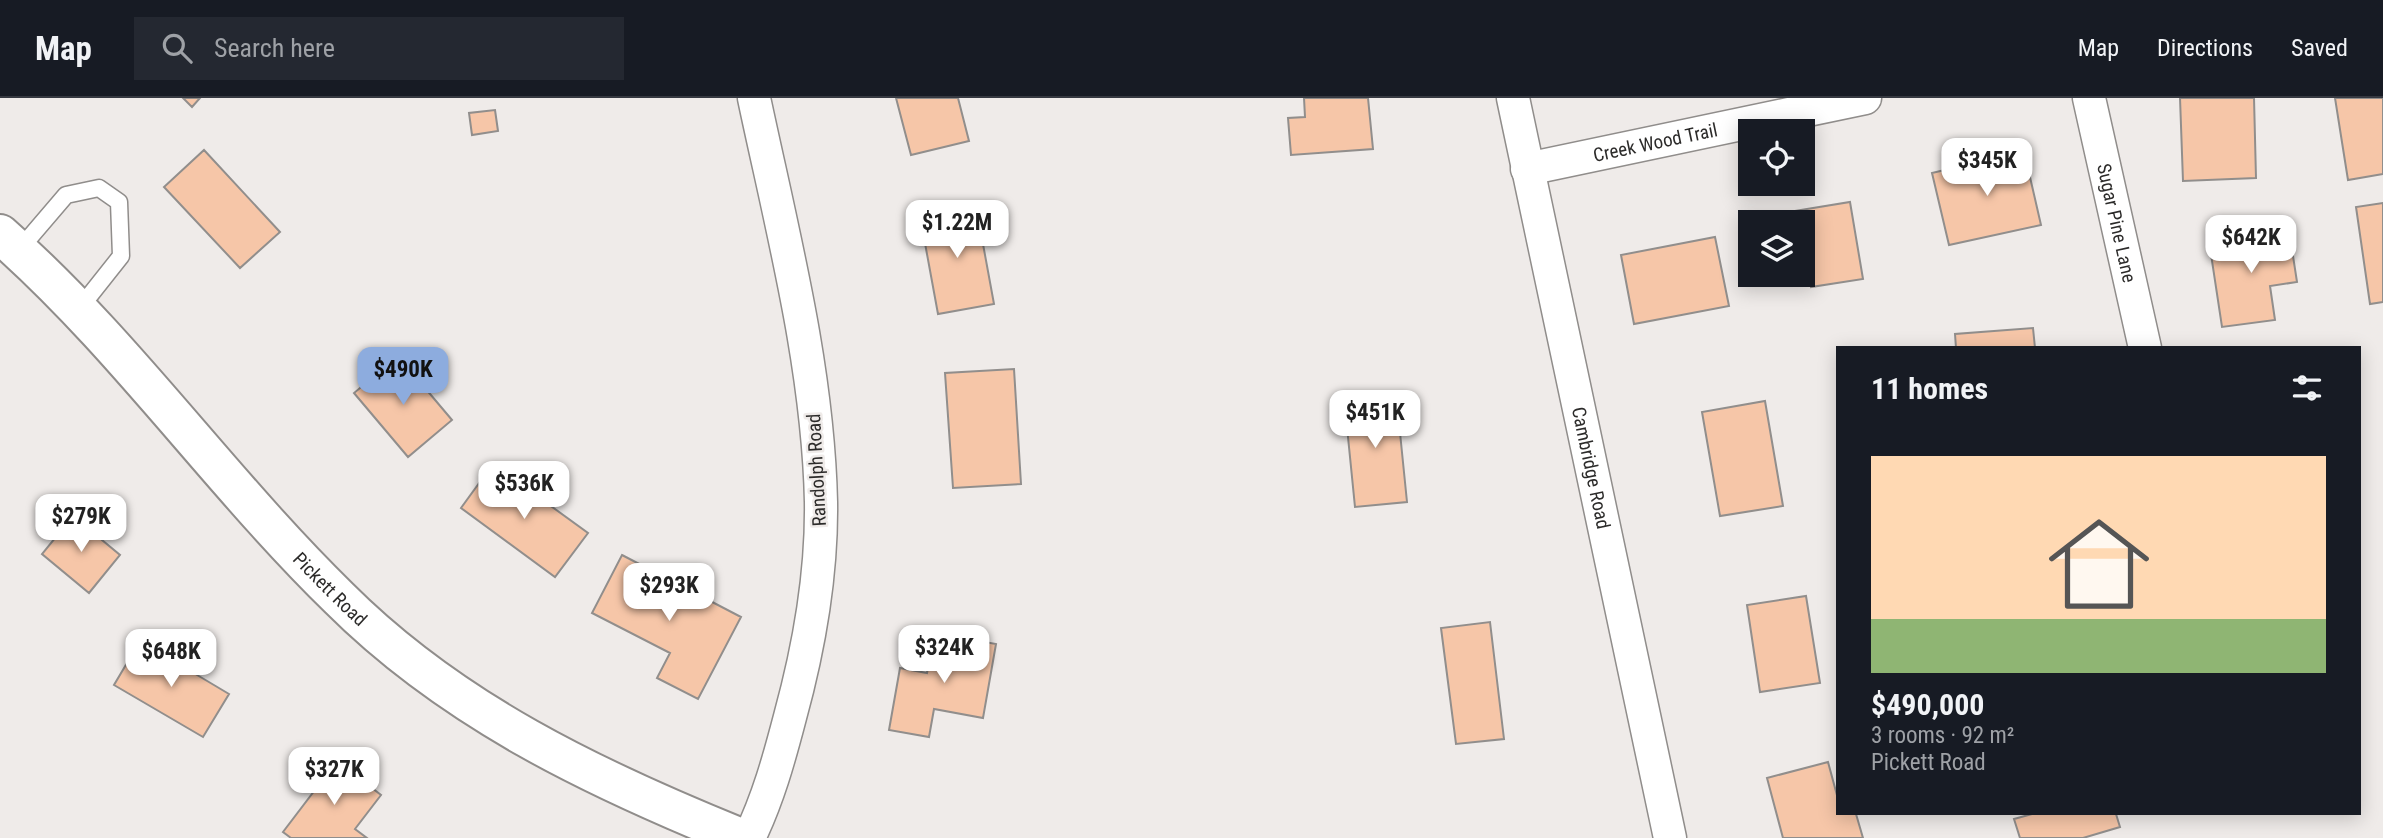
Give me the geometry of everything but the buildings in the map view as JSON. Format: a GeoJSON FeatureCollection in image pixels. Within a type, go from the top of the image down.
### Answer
{"type":"FeatureCollection","features":[{"type":"Feature","properties":{"kind":"street","name":"Randolph Road"},"geometry":{"type":"LineString","coordinates":[[749,838],[763,809],[778,763],[804,658],[814,599],[821,504],[807,362],[754,98]]}},
{"type":"Feature","properties":{"kind":"street","name":"Cambridge Road"},"geometry":{"type":"LineString","coordinates":[[1513,98],[1670,838]]}},
{"type":"Feature","properties":{"kind":"street","name":"Creek Wood Trail"},"geometry":{"type":"LineString","coordinates":[[1527,169],[1865,98]]}},
{"type":"Feature","properties":{"kind":"street","name":"Sugar Pine Lane"},"geometry":{"type":"LineString","coordinates":[[2089,98],[2146,346]]}},
{"type":"Feature","properties":{"kind":"street","name":"Pickett Road"},"geometry":{"type":"LineString","coordinates":[[9,242],[79,309],[255,512],[340,600],[391,646],[451,692],[560,758],[660,805],[741,838]]}},
{"type":"Feature","properties":{"kind":"lane"},"geometry":{"type":"LineString","coordinates":[[9,242],[66,195],[99,188],[119,202],[121,256],[79,309]]}}]}
